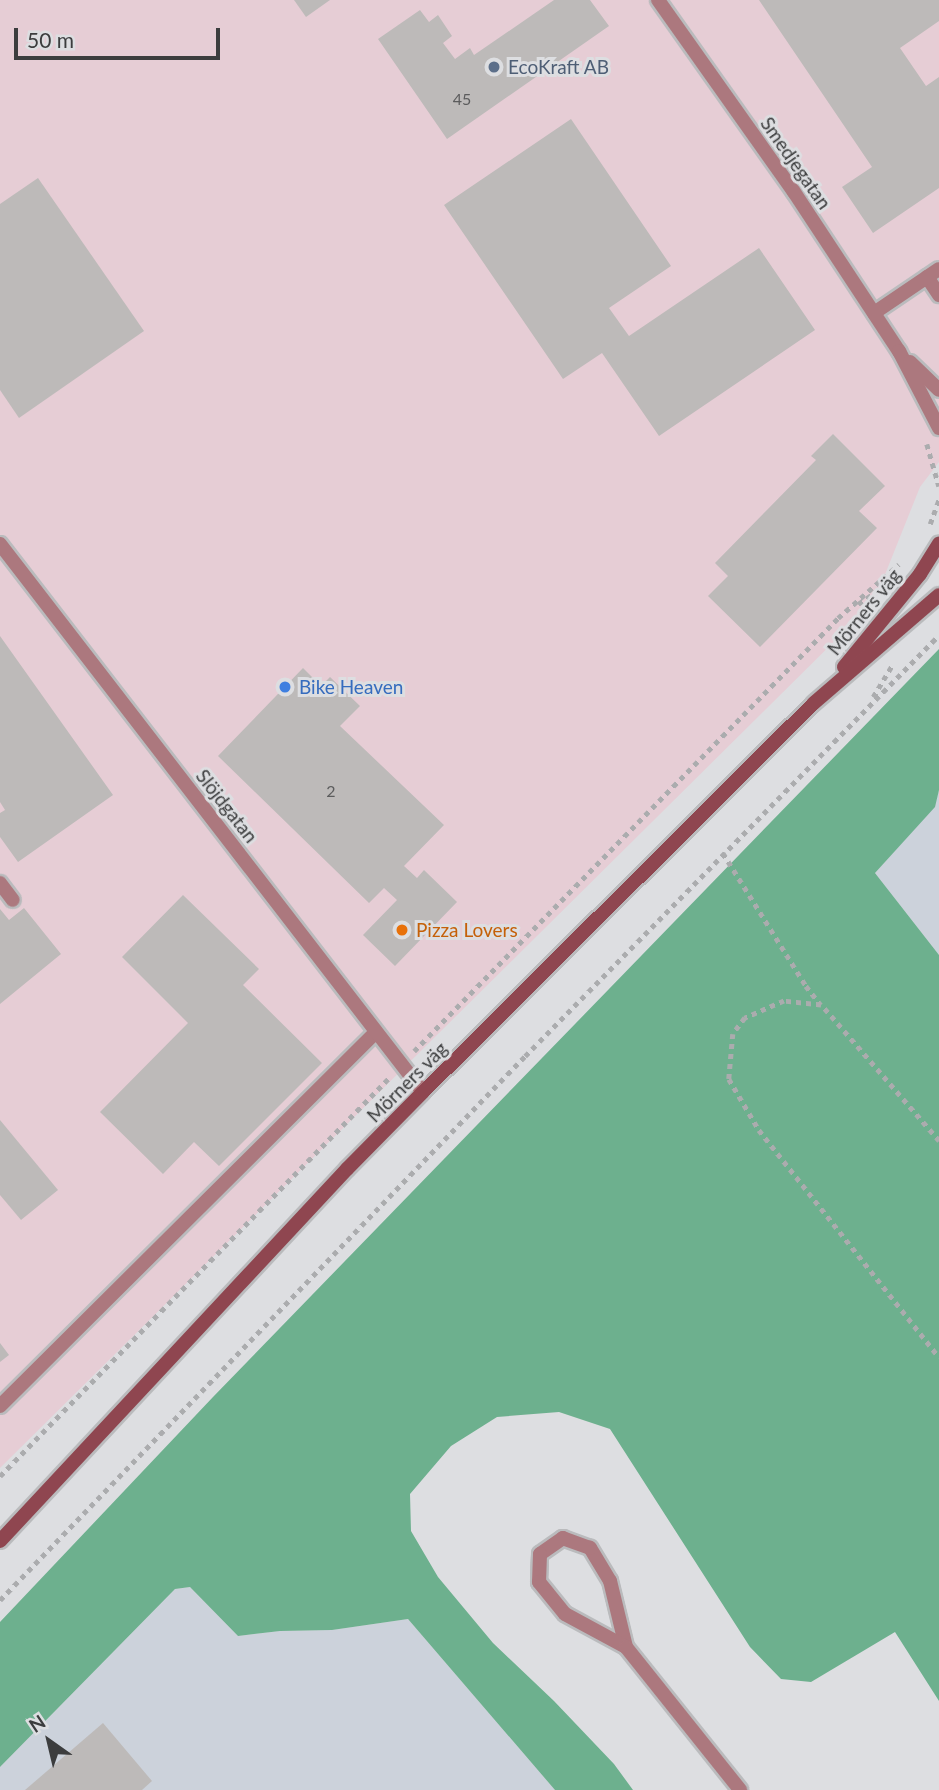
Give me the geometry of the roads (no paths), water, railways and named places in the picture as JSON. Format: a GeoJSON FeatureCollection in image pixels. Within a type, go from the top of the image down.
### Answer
{"type":"FeatureCollection","features":[{"type":"Feature","properties":{"kind":"main road","name":"Mörners väg"},"geometry":{"type":"LineString","coordinates":[[814,703],[920,574],[939,543]]}},
{"type":"Feature","properties":{"kind":"main road","name":"Mörners väg"},"geometry":{"type":"LineString","coordinates":[[0,1541],[38,1497],[423,1093],[814,703],[939,595]]}},
{"type":"Feature","properties":{"kind":"main road","name":"Mörners väg"},"geometry":{"type":"LineString","coordinates":[[0,1533],[38,1497]]}},
{"type":"Feature","properties":{"kind":"street","name":"Smedjegatan"},"geometry":{"type":"LineString","coordinates":[[658,0],[794,192],[899,351],[936,433]]}},
{"type":"Feature","properties":{"kind":"street"},"geometry":{"type":"LineString","coordinates":[[874,313],[933,273],[939,295]]}},
{"type":"Feature","properties":{"kind":"street","name":"Smedjegatan"},"geometry":{"type":"LineString","coordinates":[[899,351],[939,390]]}},
{"type":"Feature","properties":{"kind":"street","name":"Slöjdgatan"},"geometry":{"type":"LineString","coordinates":[[0,544],[423,1093]]}},
{"type":"Feature","properties":{"kind":"street"},"geometry":{"type":"LineString","coordinates":[[0,883],[13,900]]}},
{"type":"Feature","properties":{"kind":"street"},"geometry":{"type":"LineString","coordinates":[[0,1406],[376,1031]]}},
{"type":"Feature","properties":{"kind":"street"},"geometry":{"type":"LineString","coordinates":[[626,1647],[611,1581],[590,1548],[563,1538],[540,1554],[539,1581],[565,1614],[626,1647],[740,1790]]}},
{"type":"Feature","properties":{"kind":"place","name":"EcoKraft AB"},"geometry":{"type":"Point","coordinates":[494,67]}},
{"type":"Feature","properties":{"kind":"place","name":"Bike Heaven"},"geometry":{"type":"Point","coordinates":[285,687]}},
{"type":"Feature","properties":{"kind":"place","name":"Pizza Lovers"},"geometry":{"type":"Point","coordinates":[402,930]}}]}
